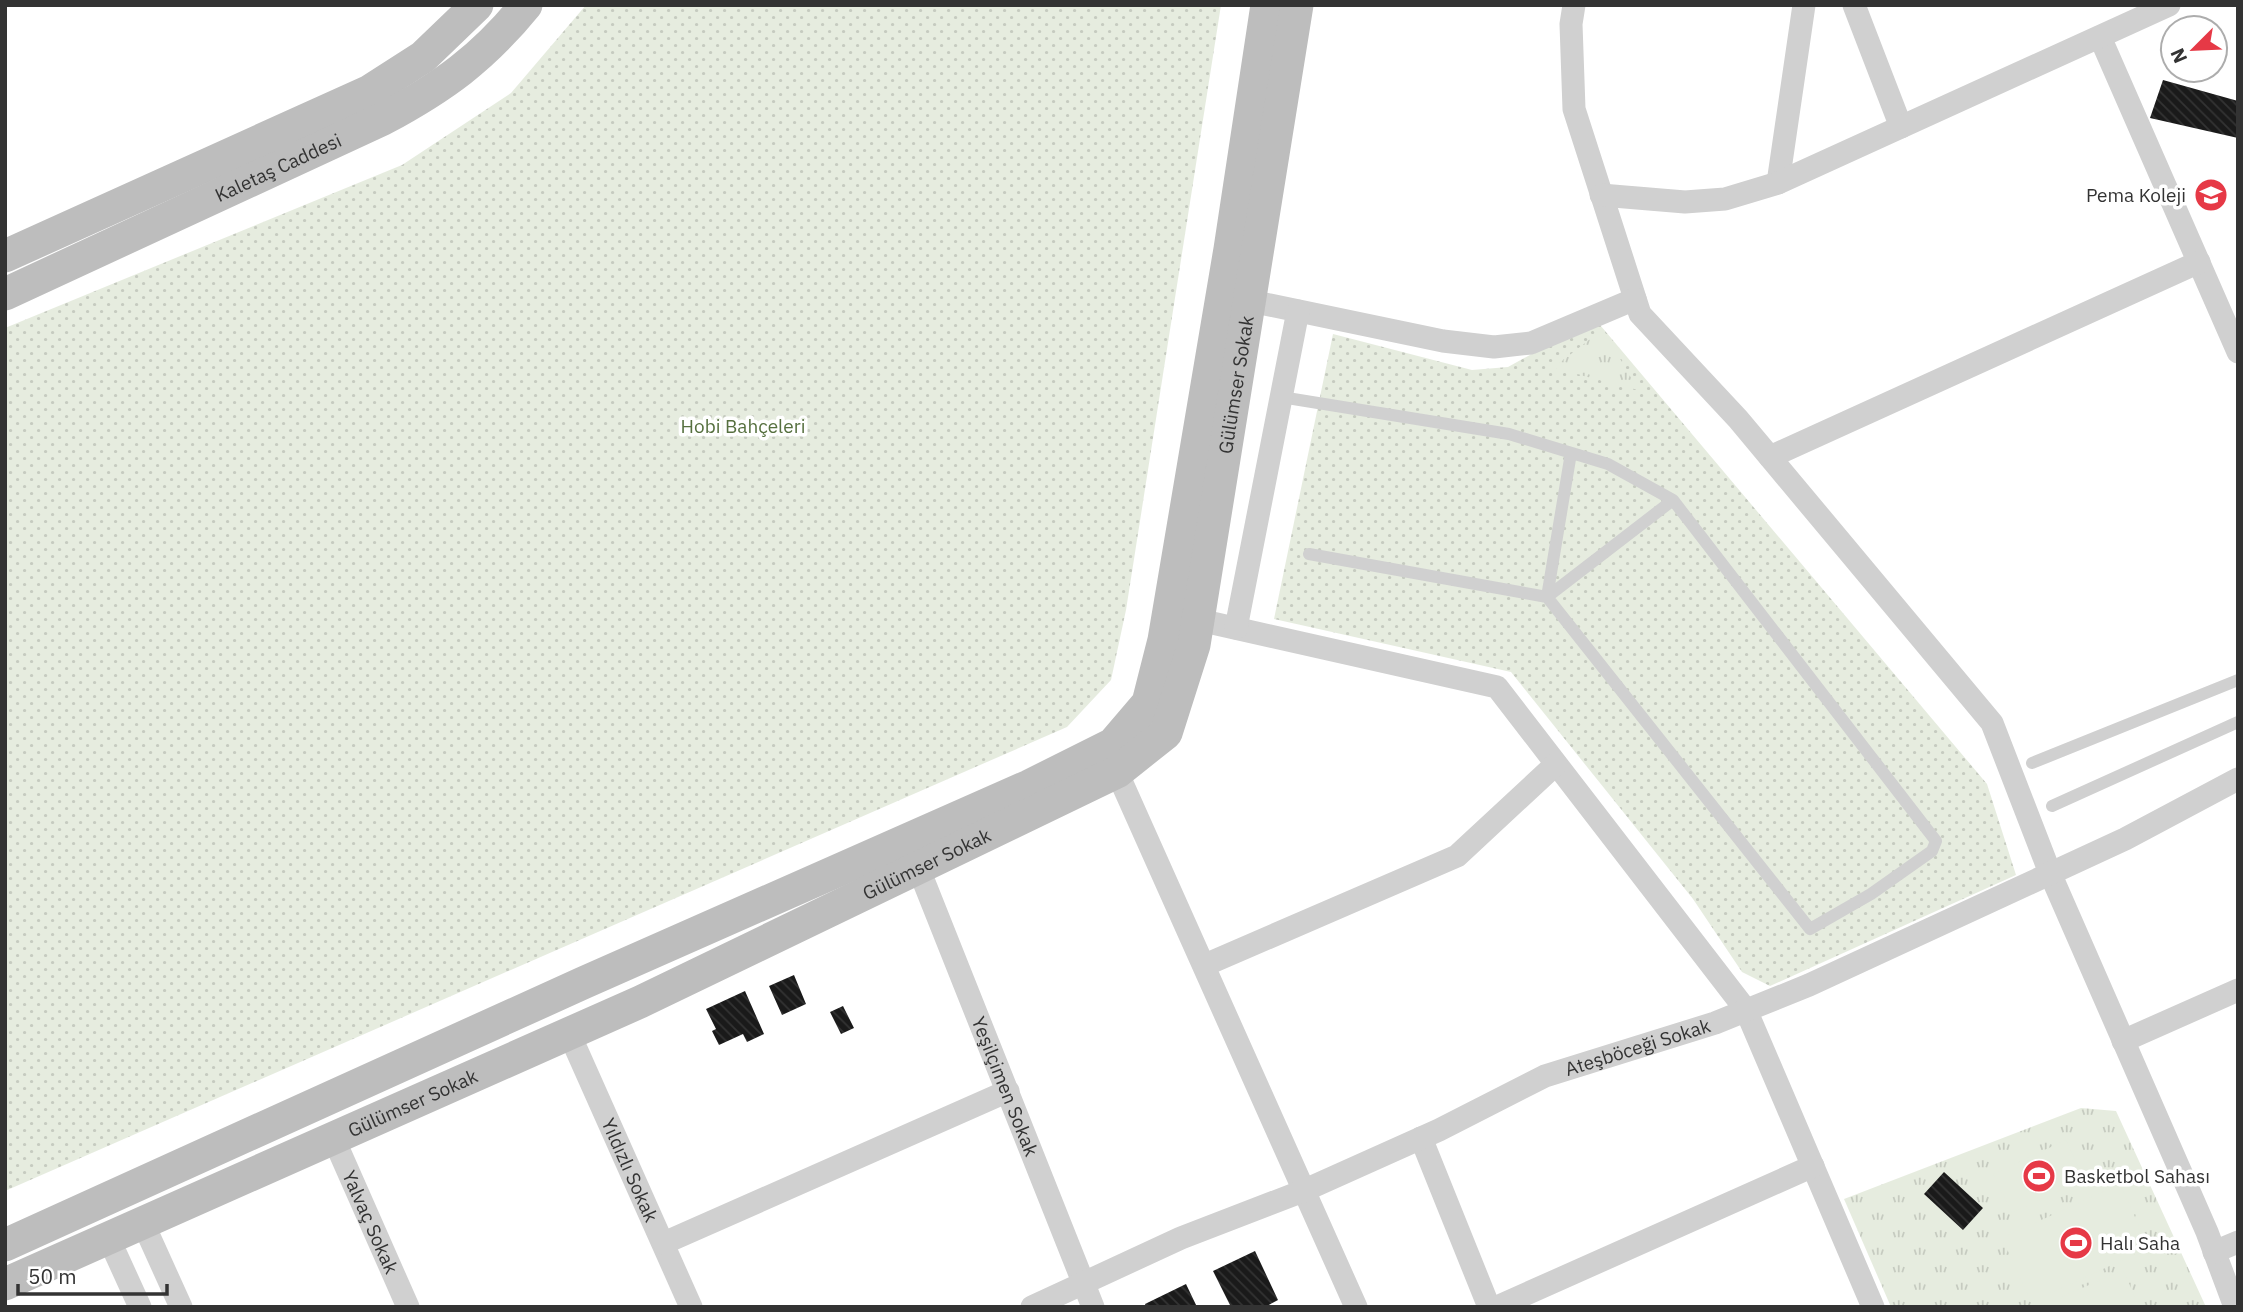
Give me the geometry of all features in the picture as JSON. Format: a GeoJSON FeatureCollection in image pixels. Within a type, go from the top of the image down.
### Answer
{"type":"FeatureCollection","features":[{"type":"Feature","properties":{"kind":"street","name":"Kaletaş Caddesi"},"geometry":{"type":"LineString","coordinates":[[5,294],[383,120],[437,90],[474,62],[526,5]]}},
{"type":"Feature","properties":{"kind":"street"},"geometry":{"type":"LineString","coordinates":[[5,1245],[571,989],[970,813],[1112,744],[1148,702],[1164,640],[1236,298],[1266,5]]}},
{"type":"Feature","properties":{"kind":"street","name":"Gülümser Sokak"},"geometry":{"type":"LineString","coordinates":[[5,1284],[569,1033],[1117,772],[1166,733],[1194,645],[1199,620],[1236,298],[1297,5]]}},
{"type":"Feature","properties":{"kind":"street"},"geometry":{"type":"LineString","coordinates":[[1574,5],[1570,24],[1574,109],[1640,314],[1770,457],[1993,723],[2050,873],[2214,1252],[2235,1307]]}},
{"type":"Feature","properties":{"kind":"street"},"geometry":{"type":"LineString","coordinates":[[1778,183],[1804,5]]}},
{"type":"Feature","properties":{"kind":"street"},"geometry":{"type":"LineString","coordinates":[[1854,5],[1901,127]]}},
{"type":"Feature","properties":{"kind":"street"},"geometry":{"type":"LineString","coordinates":[[1601,195],[1685,202],[1725,199],[1778,183],[2168,6]]}},
{"type":"Feature","properties":{"kind":"street","name":"Kaletaş Caddesi"},"geometry":{"type":"LineString","coordinates":[[5,256],[370,91],[423,57],[466,10]]}},
{"type":"Feature","properties":{"kind":"street"},"geometry":{"type":"LineString","coordinates":[[2100,37],[2238,352]]}},
{"type":"Feature","properties":{"kind":"street"},"geometry":{"type":"LineString","coordinates":[[1770,457],[2199,262]]}},
{"type":"Feature","properties":{"kind":"street"},"geometry":{"type":"LineString","coordinates":[[1236,298],[1444,341],[1494,347],[1531,343],[1635,299]]}},
{"type":"Feature","properties":{"kind":"street"},"geometry":{"type":"LineString","coordinates":[[1236,628],[1298,311]]}},
{"type":"Feature","properties":{"kind":"street"},"geometry":{"type":"LineString","coordinates":[[1199,620],[1497,687],[1746,1010],[1873,1307]]}},
{"type":"Feature","properties":{"kind":"street"},"geometry":{"type":"LineString","coordinates":[[1205,965],[1457,856],[1556,764]]}},
{"type":"Feature","properties":{"kind":"street"},"geometry":{"type":"LineString","coordinates":[[1117,772],[1356,1307]]}},
{"type":"Feature","properties":{"kind":"street","name":"Ateşböceği Sokak"},"geometry":{"type":"LineString","coordinates":[[1032,1307],[1181,1238],[1303,1191],[1421,1138],[1545,1076],[1746,1010],[1810,985],[2125,839],[2238,779]]}},
{"type":"Feature","properties":{"kind":"street","name":"Yeşilçimen Sokak"},"geometry":{"type":"LineString","coordinates":[[918,867],[1093,1307]]}},
{"type":"Feature","properties":{"kind":"street"},"geometry":{"type":"LineString","coordinates":[[2123,1041],[2238,990]]}},
{"type":"Feature","properties":{"kind":"street","name":"Yıldızlı Sokak"},"geometry":{"type":"LineString","coordinates":[[569,1033],[691,1307]]}},
{"type":"Feature","properties":{"kind":"street"},"geometry":{"type":"LineString","coordinates":[[664,1243],[1007,1091]]}},
{"type":"Feature","properties":{"kind":"street","name":"Yalvaç Sokak"},"geometry":{"type":"LineString","coordinates":[[333,1137],[408,1307]]}},
{"type":"Feature","properties":{"kind":"street"},"geometry":{"type":"LineString","coordinates":[[1421,1138],[1489,1307]]}},
{"type":"Feature","properties":{"kind":"street"},"geometry":{"type":"LineString","coordinates":[[1497,1307],[1813,1166]]}},
{"type":"Feature","properties":{"kind":"street"},"geometry":{"type":"LineString","coordinates":[[144,1223],[181,1307]]}},
{"type":"Feature","properties":{"kind":"street"},"geometry":{"type":"LineString","coordinates":[[109,1238],[140,1307]]}},
{"type":"Feature","properties":{"kind":"street"},"geometry":{"type":"LineString","coordinates":[[2214,1252],[2238,1242]]}},
{"type":"Feature","properties":{"kind":"lane"},"geometry":{"type":"LineString","coordinates":[[1281,397],[1509,434],[1608,464],[1673,500],[1936,841],[1932,851],[1871,894],[1810,929],[1547,597],[1309,554]]}},
{"type":"Feature","properties":{"kind":"lane"},"geometry":{"type":"LineString","coordinates":[[1547,597],[1571,453]]}},
{"type":"Feature","properties":{"kind":"lane"},"geometry":{"type":"LineString","coordinates":[[1547,597],[1673,500]]}},
{"type":"Feature","properties":{"kind":"lane"},"geometry":{"type":"LineString","coordinates":[[2032,763],[2238,680]]}},
{"type":"Feature","properties":{"kind":"lane"},"geometry":{"type":"LineString","coordinates":[[2052,806],[2238,722]]}},
{"type":"Feature","properties":{"kind":"green space","name":"Hobi Bahçeleri"},"geometry":{"type":"Polygon","coordinates":[[[586,5],[1221,5],[1126,610],[1111,680],[1067,727],[5,1191],[5,328],[402,165],[511,93],[586,5]]]}},
{"type":"Feature","properties":{"kind":"green space"},"geometry":{"type":"Polygon","coordinates":[[[1595,319],[1987,784],[2016,875],[1770,986],[1742,972],[1693,899],[1511,672],[1274,619],[1333,334],[1472,370],[1508,367],[1595,319]]]}},
{"type":"Feature","properties":{"kind":"green space"},"geometry":{"type":"Polygon","coordinates":[[[1603,329],[1638,390],[1553,368],[1603,329]]]}},
{"type":"Feature","properties":{"kind":"green space"},"geometry":{"type":"Polygon","coordinates":[[[2081,1108],[2116,1111],[2206,1307],[1891,1307],[1844,1199],[2081,1108]]]}},
{"type":"Feature","properties":{"kind":"green space","name":"Basketbol Sahası"},"geometry":{"type":"Polygon","coordinates":[[[2066,1140],[2084,1179],[2012,1213],[1993,1174],[2066,1140]]]}},
{"type":"Feature","properties":{"kind":"green space","name":"Halı Saha"},"geometry":{"type":"Polygon","coordinates":[[[2120,1184],[2149,1248],[2031,1302],[2002,1238],[2120,1184]]]}},
{"type":"Feature","properties":{"kind":"green space"},"geometry":{"type":"Polygon","coordinates":[[[2123,1270],[2139,1307],[2039,1307],[2123,1270]]]}},
{"type":"Feature","properties":{"kind":"building"},"geometry":{"type":"Polygon","coordinates":[[[2162,84],[2177,84],[2238,101],[2238,138],[2150,118],[2162,84]]]}},
{"type":"Feature","properties":{"kind":"building"},"geometry":{"type":"Polygon","coordinates":[[[794,975],[806,1004],[782,1015],[769,986],[794,975]]]}},
{"type":"Feature","properties":{"kind":"building"},"geometry":{"type":"Polygon","coordinates":[[[745,991],[764,1034],[747,1042],[743,1034],[719,1045],[712,1031],[716,1029],[706,1009],[745,991]]]}},
{"type":"Feature","properties":{"kind":"building"},"geometry":{"type":"Polygon","coordinates":[[[843,1006],[854,1028],[841,1034],[830,1012],[843,1006]]]}},
{"type":"Feature","properties":{"kind":"building"},"geometry":{"type":"Polygon","coordinates":[[[1944,1172],[1983,1208],[1963,1230],[1924,1194],[1944,1172]]]}},
{"type":"Feature","properties":{"kind":"building"},"geometry":{"type":"Polygon","coordinates":[[[1255,1251],[1278,1300],[1265,1307],[1231,1307],[1213,1271],[1255,1251]]]}},
{"type":"Feature","properties":{"kind":"building"},"geometry":{"type":"Polygon","coordinates":[[[1186,1284],[1197,1307],[1146,1307],[1145,1304],[1186,1284]]]}},
{"type":"Feature","properties":{"kind":"place","name":"Pema Koleji"},"geometry":{"type":"Point","coordinates":[2211,195]}},
{"type":"Feature","properties":{"kind":"place","name":"Basketbol Sahası"},"geometry":{"type":"Point","coordinates":[2039,1176]}},
{"type":"Feature","properties":{"kind":"place","name":"Halı Saha"},"geometry":{"type":"Point","coordinates":[2076,1243]}}]}
